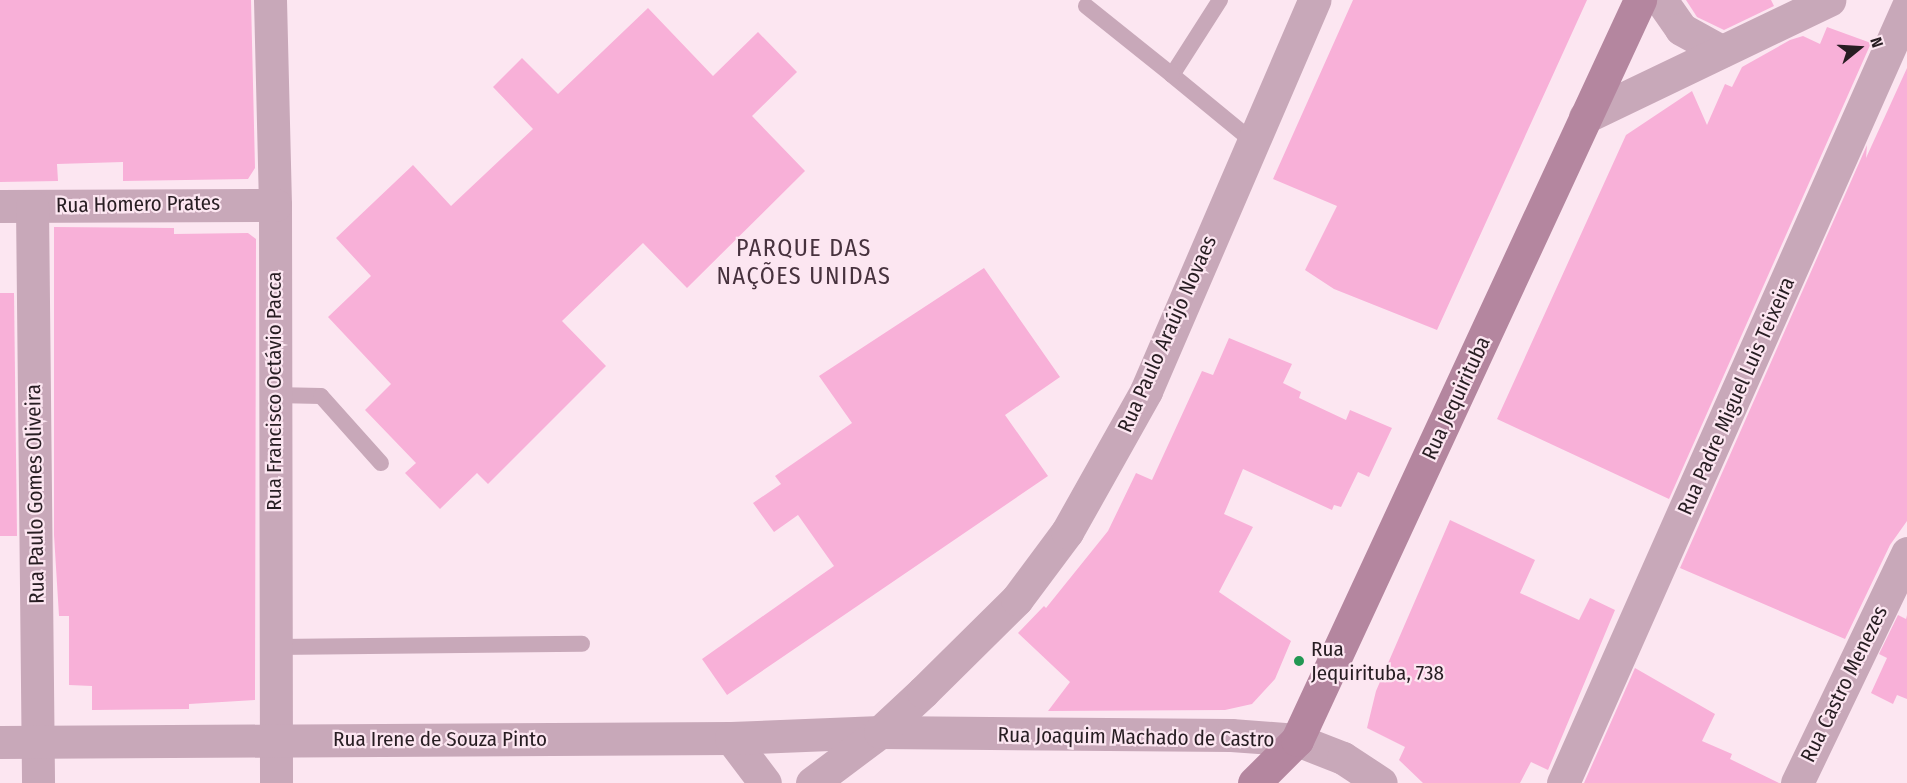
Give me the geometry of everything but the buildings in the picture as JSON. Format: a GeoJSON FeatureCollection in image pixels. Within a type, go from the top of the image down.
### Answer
{"type":"FeatureCollection","features":[{"type":"Feature","properties":{"kind":"street","name":"Rua Francisco Octávio Pacca"},"geometry":{"type":"LineString","coordinates":[[270,0],[275,205],[276,783]]}},
{"type":"Feature","properties":{"kind":"street","name":"Rua Paulo Araújo Novaes"},"geometry":{"type":"LineString","coordinates":[[812,783],[880,732],[1017,600],[1067,532],[1146,391],[1251,140],[1314,0]]}},
{"type":"Feature","properties":{"kind":"street","name":"Rua Jequirituba"},"geometry":{"type":"LineString","coordinates":[[1254,783],[1297,740],[1640,0]]}},
{"type":"Feature","properties":{"kind":"street"},"geometry":{"type":"LineString","coordinates":[[1661,0],[1681,29],[1721,51]]}},
{"type":"Feature","properties":{"kind":"street"},"geometry":{"type":"LineString","coordinates":[[1584,117],[1828,0]]}},
{"type":"Feature","properties":{"kind":"street","name":"Rua Padre Miguel Luis Teixeira"},"geometry":{"type":"LineString","coordinates":[[1563,783],[1907,8]]}},
{"type":"Feature","properties":{"kind":"street","name":"Rua Homero Prates"},"geometry":{"type":"LineString","coordinates":[[0,206],[275,205]]}},
{"type":"Feature","properties":{"kind":"street","name":"Rua Paulo Gomes Oliveira"},"geometry":{"type":"LineString","coordinates":[[32,206],[38,783]]}},
{"type":"Feature","properties":{"kind":"street","name":"Rua Castro Menezes"},"geometry":{"type":"LineString","coordinates":[[1797,783],[1907,553]]}},
{"type":"Feature","properties":{"kind":"street","name":"Rua Joaquim Machado de Castro"},"geometry":{"type":"LineString","coordinates":[[880,732],[1231,735],[1297,740],[1343,758],[1381,783]]}},
{"type":"Feature","properties":{"kind":"street","name":"Rua Irene de Souza Pinto"},"geometry":{"type":"LineString","coordinates":[[0,742],[731,738],[880,732]]}},
{"type":"Feature","properties":{"kind":"street"},"geometry":{"type":"LineString","coordinates":[[731,738],[765,783]]}},
{"type":"Feature","properties":{"kind":"lane"},"geometry":{"type":"LineString","coordinates":[[1172,75],[1220,0]]}},
{"type":"Feature","properties":{"kind":"lane"},"geometry":{"type":"LineString","coordinates":[[1086,6],[1251,140]]}},
{"type":"Feature","properties":{"kind":"lane"},"geometry":{"type":"LineString","coordinates":[[275,395],[321,396],[381,463]]}},
{"type":"Feature","properties":{"kind":"lane"},"geometry":{"type":"LineString","coordinates":[[276,646],[582,644]]}},
{"type":"Feature","properties":{"kind":"place","name":"Rua Jequirituba, 738"},"geometry":{"type":"Point","coordinates":[1299,661]}},
{"type":"Feature","properties":{"kind":"district","name":"PARQUE DAS NAÇÕES UNIDAS"},"geometry":{"type":"Point","coordinates":[804,263]}}]}
